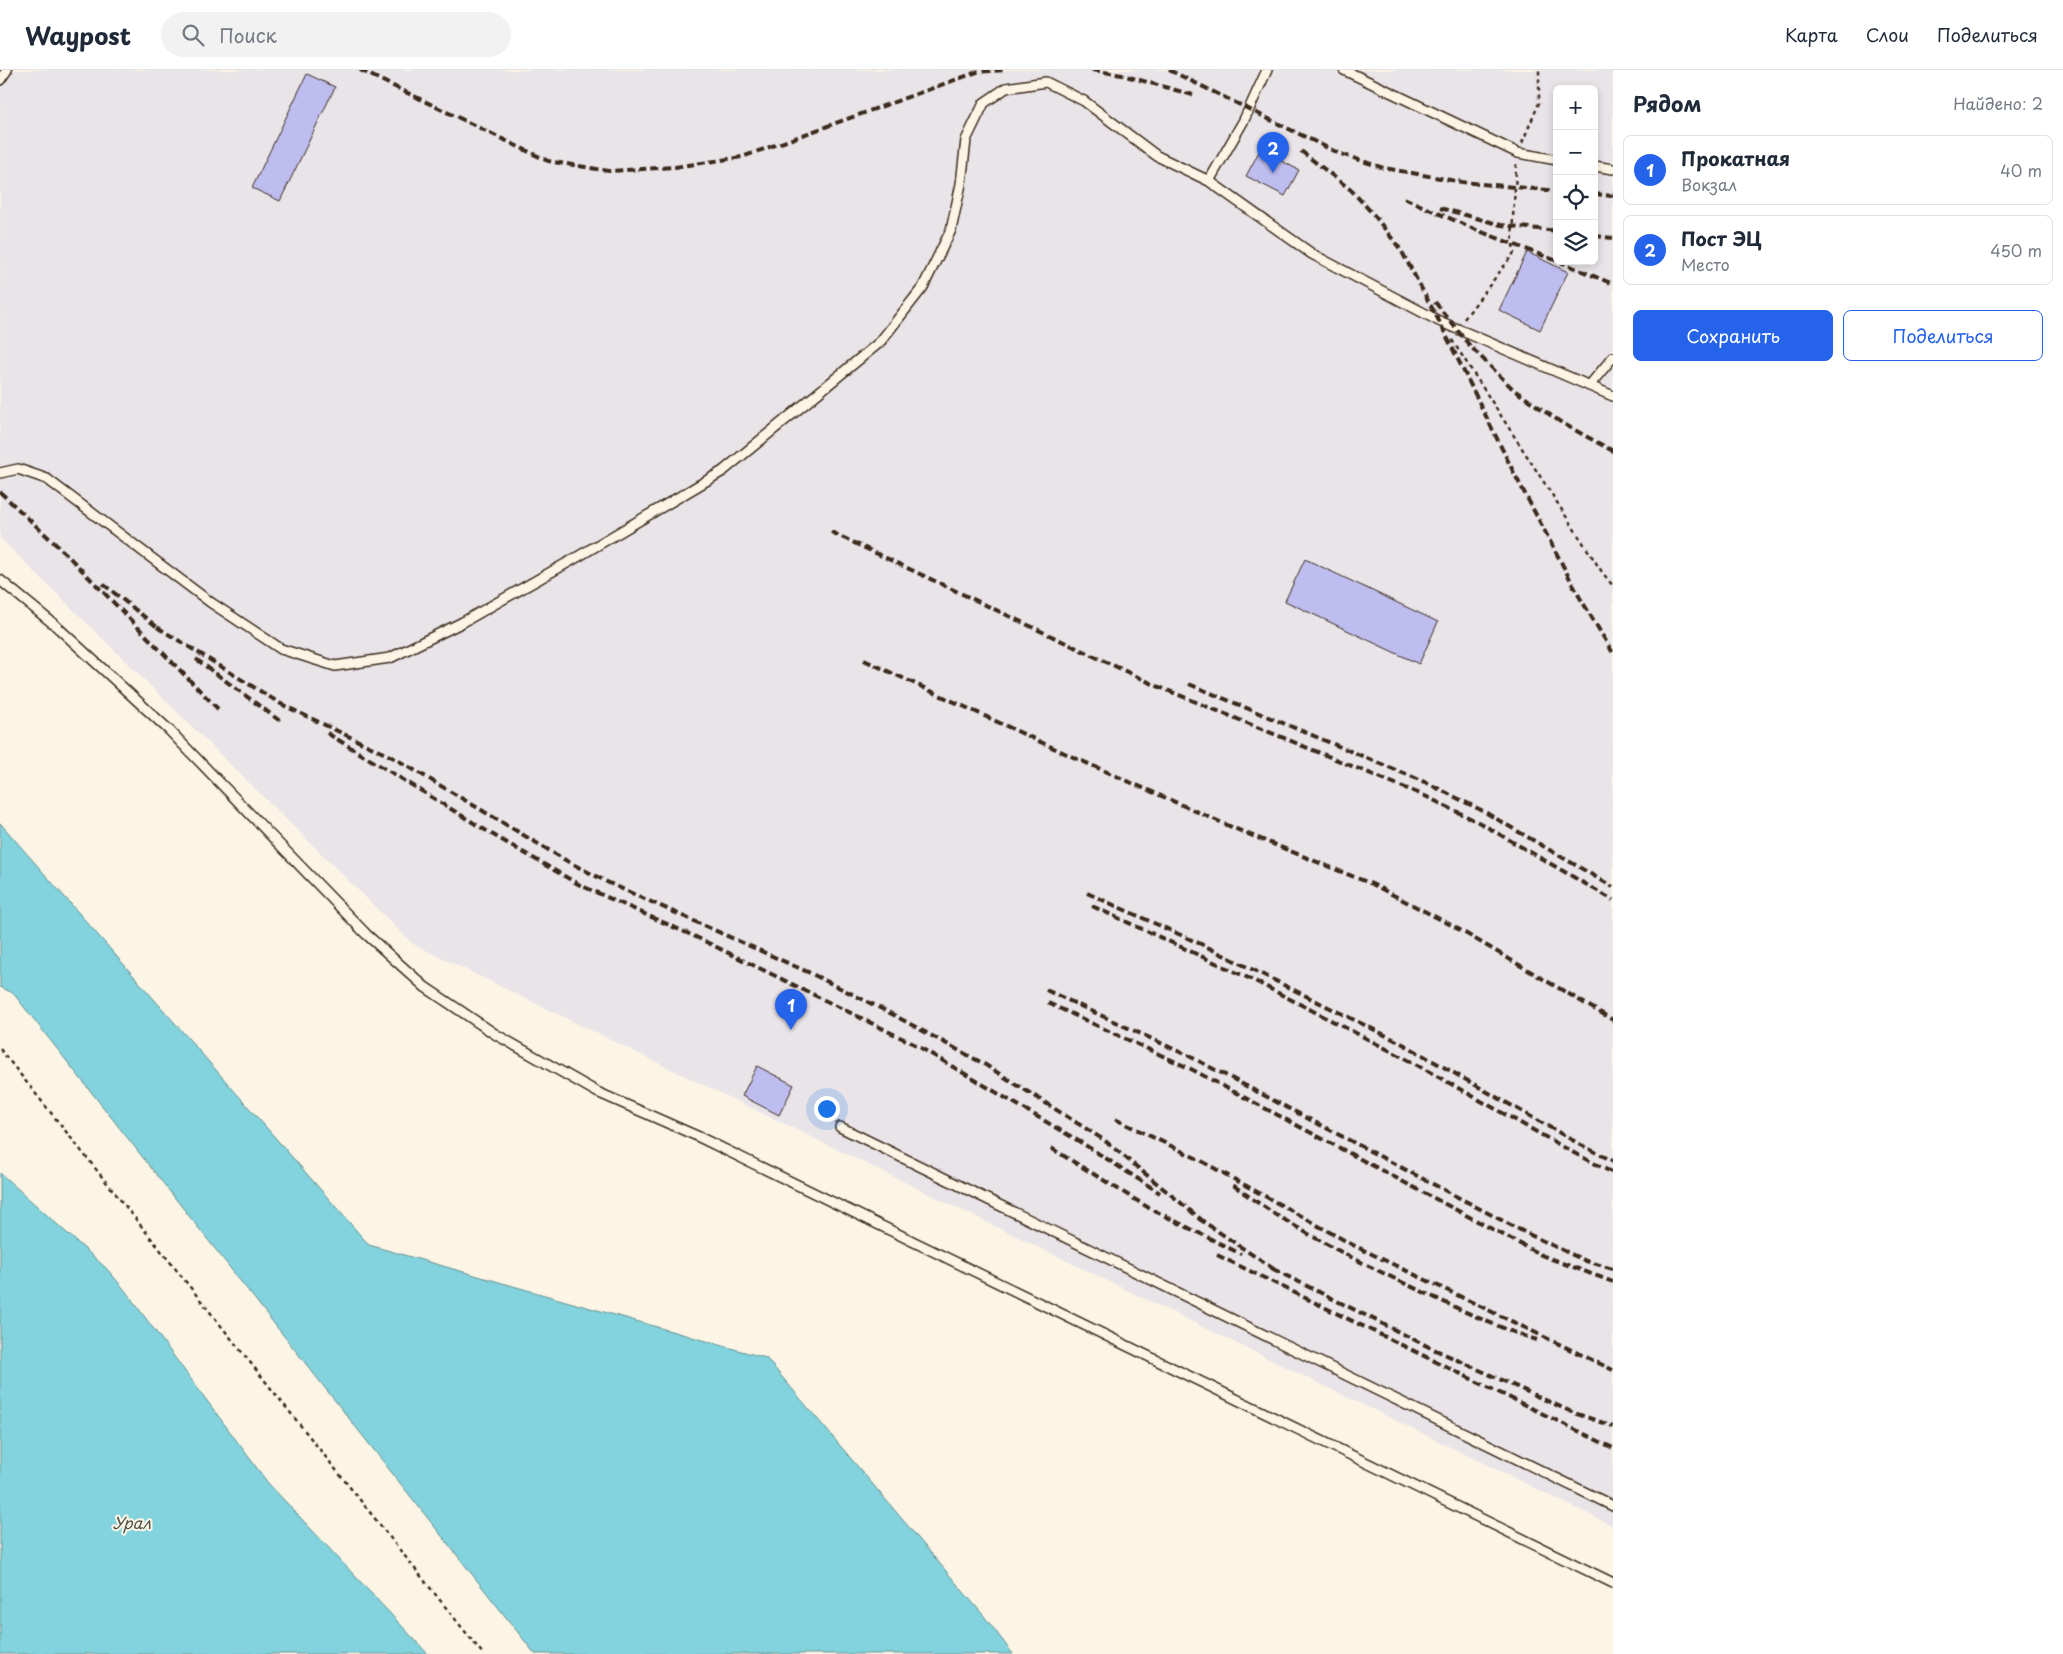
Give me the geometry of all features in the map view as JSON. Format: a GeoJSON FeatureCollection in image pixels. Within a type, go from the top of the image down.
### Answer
{"type":"FeatureCollection","features":[{"type":"Feature","properties":{"kind":"lane"},"geometry":{"type":"LineString","coordinates":[[0,80],[6,70]]}},
{"type":"Feature","properties":{"kind":"lane"},"geometry":{"type":"LineString","coordinates":[[1209,181],[1244,120],[1267,70]]}},
{"type":"Feature","properties":{"kind":"lane"},"geometry":{"type":"LineString","coordinates":[[1344,70],[1518,153],[1553,159]]}},
{"type":"Feature","properties":{"kind":"lane"},"geometry":{"type":"LineString","coordinates":[[0,473],[18,469],[47,479],[210,602],[281,649],[335,666],[390,658],[463,622],[723,471],[880,342],[923,287],[951,230],[961,184],[966,140],[984,102],[1006,88],[1046,82],[1084,101],[1157,156],[1209,181],[1312,254],[1439,320],[1613,396]]}},
{"type":"Feature","properties":{"kind":"lane"},"geometry":{"type":"LineString","coordinates":[[1598,167],[1613,169]]}},
{"type":"Feature","properties":{"kind":"lane"},"geometry":{"type":"LineString","coordinates":[[1589,386],[1613,357]]}},
{"type":"Feature","properties":{"kind":"lane"},"geometry":{"type":"LineString","coordinates":[[0,580],[55,625],[169,730],[366,934],[425,987],[495,1034],[596,1092],[697,1136],[1613,1583]]}},
{"type":"Feature","properties":{"kind":"lane"},"geometry":{"type":"LineString","coordinates":[[840,1127],[1613,1506]]}},
{"type":"Feature","properties":{"kind":"path"},"geometry":{"type":"LineString","coordinates":[[1462,322],[1514,254],[1512,238],[1516,196],[1516,161],[1539,103],[1539,70]]}},
{"type":"Feature","properties":{"kind":"path"},"geometry":{"type":"LineString","coordinates":[[1439,320],[1602,572],[1613,586]]}},
{"type":"Feature","properties":{"kind":"path"},"geometry":{"type":"LineString","coordinates":[[0,1049],[483,1654]]}},
{"type":"Feature","properties":{"kind":"shaded area"},"geometry":{"type":"Polygon","coordinates":[[[0,70],[1613,70],[1613,1526],[413,944],[0,538],[0,70]]]}},
{"type":"Feature","properties":{"kind":"water"},"geometry":{"type":"Polygon","coordinates":[[[0,823],[369,1245],[766,1358],[984,1616],[1013,1654],[535,1654],[13,993],[0,987],[0,823]]]}},
{"type":"Feature","properties":{"kind":"water","name":"Урал"},"geometry":{"type":"Polygon","coordinates":[[[0,1173],[106,1268],[124,1289],[268,1483],[428,1654],[0,1654],[0,1173]]]}},
{"type":"Feature","properties":{"kind":"building"},"geometry":{"type":"Polygon","coordinates":[[[307,74],[335,87],[280,201],[252,188],[307,74]]]}},
{"type":"Feature","properties":{"kind":"building"},"geometry":{"type":"Polygon","coordinates":[[[1260,150],[1299,170],[1285,196],[1246,176],[1260,150]]]}},
{"type":"Feature","properties":{"kind":"building"},"geometry":{"type":"Polygon","coordinates":[[[1527,252],[1568,272],[1540,330],[1499,310],[1527,252]]]}},
{"type":"Feature","properties":{"kind":"building"},"geometry":{"type":"Polygon","coordinates":[[[1305,559],[1438,622],[1419,664],[1285,601],[1305,559]]]}},
{"type":"Feature","properties":{"kind":"building"},"geometry":{"type":"Polygon","coordinates":[[[757,1066],[794,1085],[779,1115],[742,1096],[757,1066]]]}},
{"type":"Feature","properties":{"kind":"railway"},"geometry":{"type":"LineString","coordinates":[[360,70],[548,161],[609,171],[675,167],[742,157],[977,72],[1006,70]]}},
{"type":"Feature","properties":{"kind":"railway"},"geometry":{"type":"LineString","coordinates":[[1092,70],[1122,75],[1193,95]]}},
{"type":"Feature","properties":{"kind":"railway"},"geometry":{"type":"LineString","coordinates":[[1169,70],[1338,153],[1384,168],[1462,182],[1553,191]]}},
{"type":"Feature","properties":{"kind":"railway"},"geometry":{"type":"LineString","coordinates":[[1301,151],[1351,190],[1374,215],[1401,250],[1439,321],[1514,473],[1579,596],[1613,653]]}},
{"type":"Feature","properties":{"kind":"railway"},"geometry":{"type":"LineString","coordinates":[[1598,194],[1613,196]]}},
{"type":"Feature","properties":{"kind":"railway"},"geometry":{"type":"LineString","coordinates":[[1404,198],[1474,229],[1553,259]]}},
{"type":"Feature","properties":{"kind":"railway"},"geometry":{"type":"LineString","coordinates":[[1440,208],[1501,225],[1553,231]]}},
{"type":"Feature","properties":{"kind":"railway"},"geometry":{"type":"LineString","coordinates":[[1598,236],[1613,238]]}},
{"type":"Feature","properties":{"kind":"railway"},"geometry":{"type":"LineString","coordinates":[[1568,265],[1613,284]]}},
{"type":"Feature","properties":{"kind":"railway"},"geometry":{"type":"LineString","coordinates":[[1435,302],[1470,346],[1514,390],[1562,423],[1613,451]]}},
{"type":"Feature","properties":{"kind":"railway"},"geometry":{"type":"LineString","coordinates":[[0,492],[66,554],[218,709]]}},
{"type":"Feature","properties":{"kind":"railway"},"geometry":{"type":"LineString","coordinates":[[831,532],[1157,686],[1425,796],[1480,823],[1613,900]]}},
{"type":"Feature","properties":{"kind":"railway"},"geometry":{"type":"LineString","coordinates":[[103,584],[161,630]]}},
{"type":"Feature","properties":{"kind":"railway"},"geometry":{"type":"LineString","coordinates":[[157,627],[281,704],[394,758],[567,861],[609,883],[810,973],[888,1012],[984,1064],[1104,1140],[1203,1221]]}},
{"type":"Feature","properties":{"kind":"railway"},"geometry":{"type":"LineString","coordinates":[[196,659],[280,721]]}},
{"type":"Feature","properties":{"kind":"railway"},"geometry":{"type":"LineString","coordinates":[[864,660],[1073,757],[1243,832],[1372,884],[1453,926],[1613,1020]]}},
{"type":"Feature","properties":{"kind":"railway"},"geometry":{"type":"LineString","coordinates":[[1189,684],[1427,783],[1483,811],[1613,887]]}},
{"type":"Feature","properties":{"kind":"railway"},"geometry":{"type":"LineString","coordinates":[[327,733],[495,836],[580,885],[698,938],[916,1045],[1082,1143],[1160,1193]]}},
{"type":"Feature","properties":{"kind":"railway"},"geometry":{"type":"LineString","coordinates":[[1087,893],[1203,945],[1403,1044],[1581,1145],[1613,1161]]}},
{"type":"Feature","properties":{"kind":"railway"},"geometry":{"type":"LineString","coordinates":[[1092,906],[1255,981],[1410,1061],[1613,1173]]}},
{"type":"Feature","properties":{"kind":"railway"},"geometry":{"type":"LineString","coordinates":[[1046,990],[1191,1057],[1526,1233],[1586,1261],[1613,1269]]}},
{"type":"Feature","properties":{"kind":"railway"},"geometry":{"type":"LineString","coordinates":[[1048,1003],[1191,1069],[1541,1255],[1613,1282]]}},
{"type":"Feature","properties":{"kind":"railway"},"geometry":{"type":"LineString","coordinates":[[1115,1119],[1196,1158],[1353,1245],[1613,1370]]}},
{"type":"Feature","properties":{"kind":"railway"},"geometry":{"type":"LineString","coordinates":[[1051,1148],[1149,1208],[1241,1254]]}},
{"type":"Feature","properties":{"kind":"railway"},"geometry":{"type":"LineString","coordinates":[[1233,1185],[1296,1227],[1363,1263],[1472,1315],[1537,1340]]}},
{"type":"Feature","properties":{"kind":"railway"},"geometry":{"type":"LineString","coordinates":[[1198,1218],[1278,1272]]}},
{"type":"Feature","properties":{"kind":"railway"},"geometry":{"type":"LineString","coordinates":[[1217,1255],[1613,1448]]}},
{"type":"Feature","properties":{"kind":"railway"},"geometry":{"type":"LineString","coordinates":[[1273,1269],[1429,1347],[1574,1413],[1613,1426]]}},
{"type":"Feature","properties":{"kind":"place","name":"Пост ЭЦ"},"geometry":{"type":"Point","coordinates":[1273,173]}},
{"type":"Feature","properties":{"kind":"place","name":"Прокатная"},"geometry":{"type":"Point","coordinates":[791,1030]}}]}
